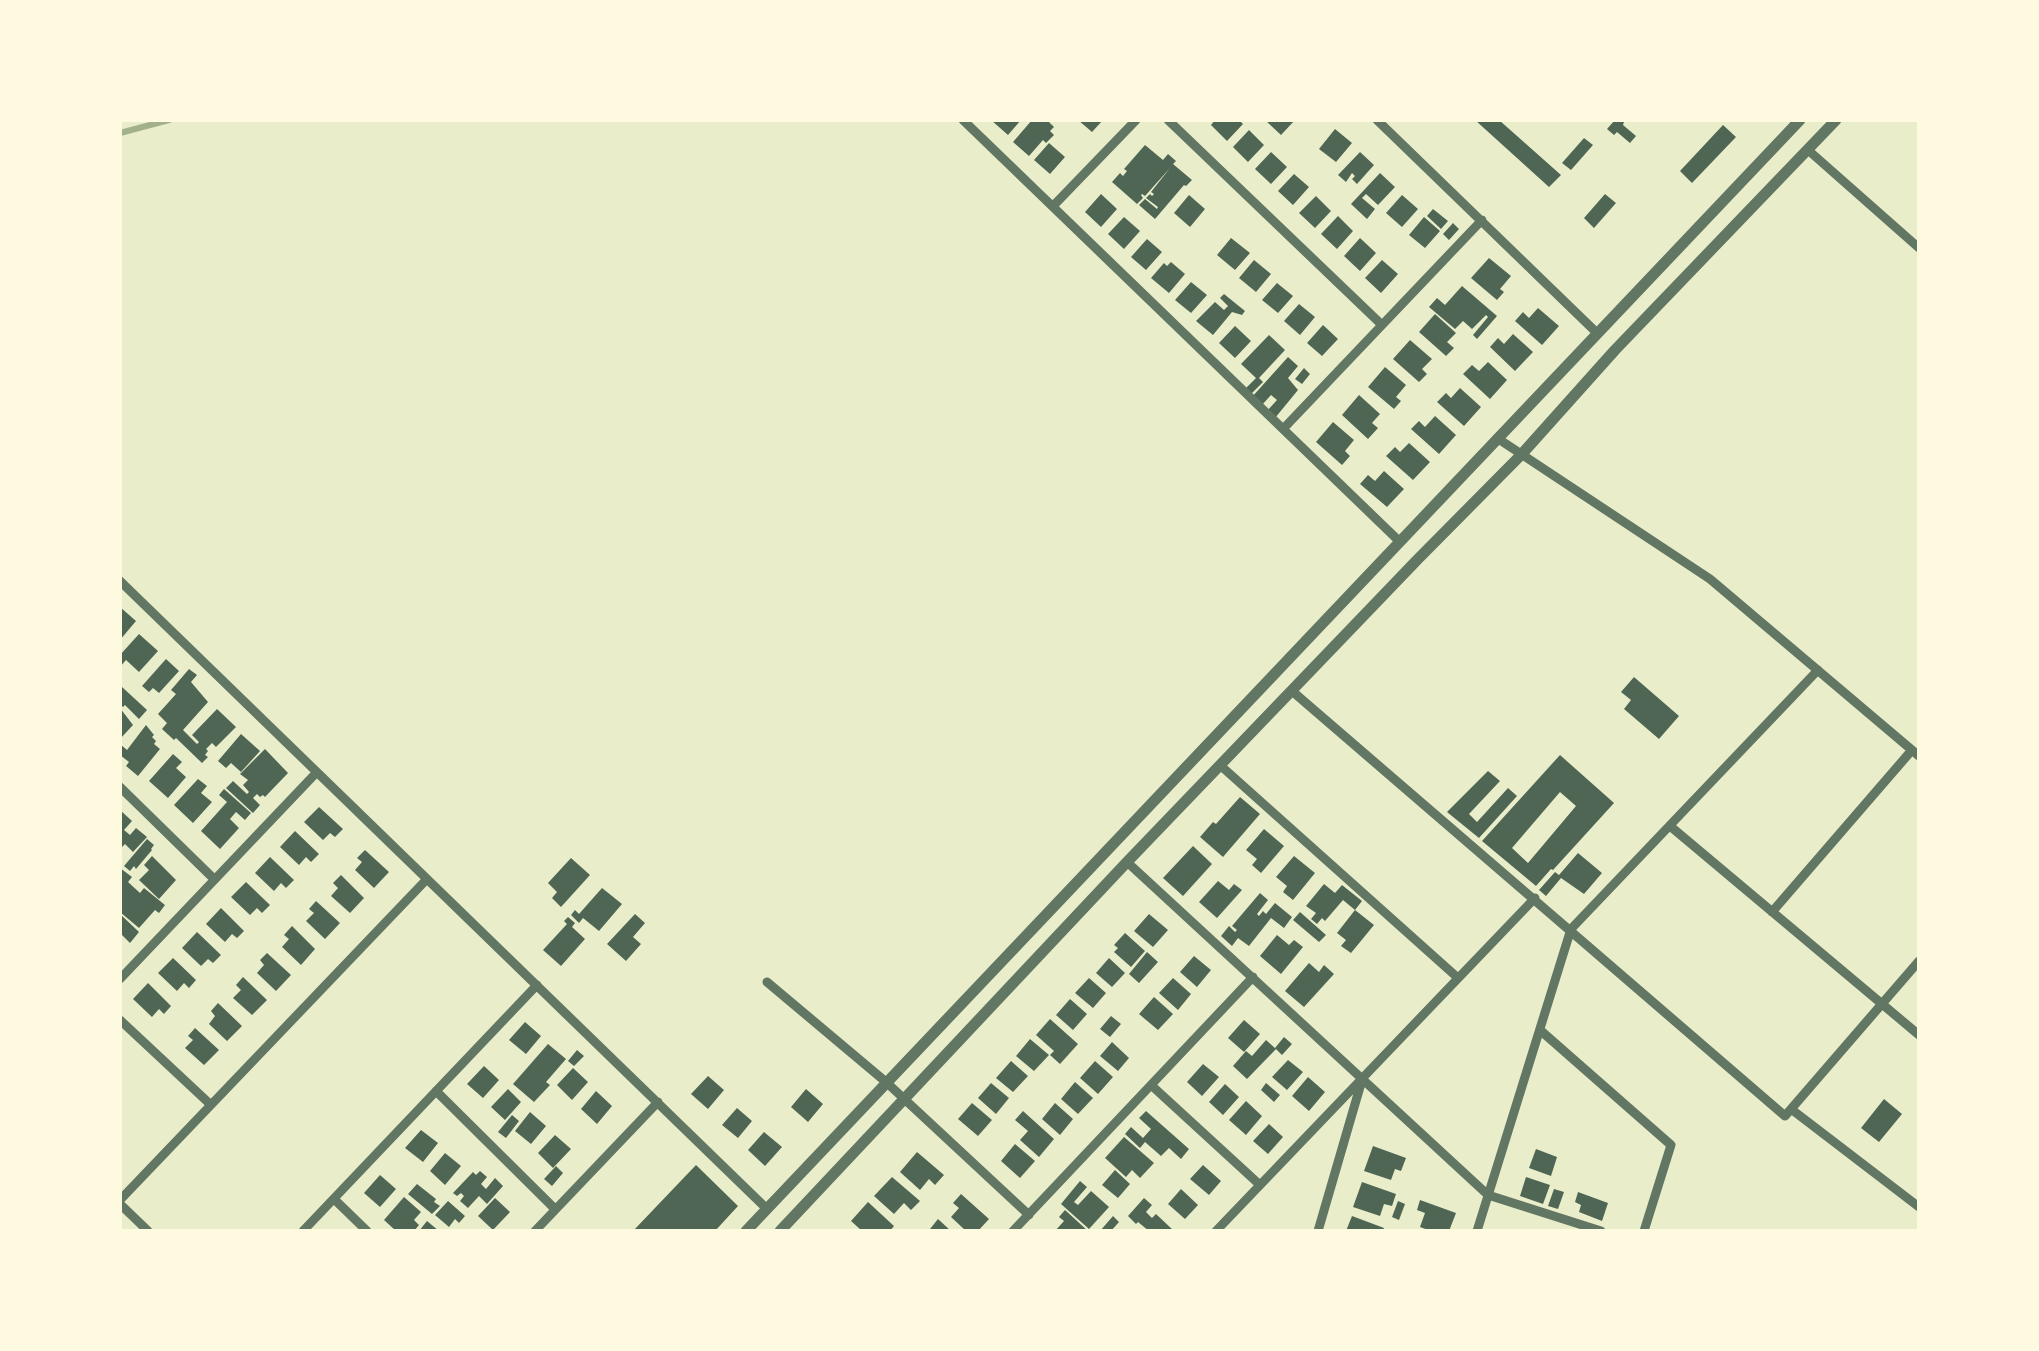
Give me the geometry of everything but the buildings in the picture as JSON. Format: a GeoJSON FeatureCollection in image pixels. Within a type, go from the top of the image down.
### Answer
{"type":"FeatureCollection","features":[{"type":"Feature","properties":{"kind":"street"},"geometry":{"type":"LineString","coordinates":[[963,120],[1399,541]]}},
{"type":"Feature","properties":{"kind":"street"},"geometry":{"type":"LineString","coordinates":[[1053,206],[1136,120]]}},
{"type":"Feature","properties":{"kind":"street"},"geometry":{"type":"LineString","coordinates":[[1168,120],[1382,325]]}},
{"type":"Feature","properties":{"kind":"street"},"geometry":{"type":"LineString","coordinates":[[1378,120],[1597,333]]}},
{"type":"Feature","properties":{"kind":"street"},"geometry":{"type":"LineString","coordinates":[[746,1231],[1800,120]]}},
{"type":"Feature","properties":{"kind":"street"},"geometry":{"type":"LineString","coordinates":[[780,1231],[1836,120]]}},
{"type":"Feature","properties":{"kind":"street"},"geometry":{"type":"LineString","coordinates":[[1808,150],[1919,248]]}},
{"type":"Feature","properties":{"kind":"street"},"geometry":{"type":"LineString","coordinates":[[1284,428],[1482,220]]}},
{"type":"Feature","properties":{"kind":"street"},"geometry":{"type":"LineString","coordinates":[[1497,438],[1710,579],[1916,753],[1772,912]]}},
{"type":"Feature","properties":{"kind":"street"},"geometry":{"type":"LineString","coordinates":[[120,581],[767,1209]]}},
{"type":"Feature","properties":{"kind":"street"},"geometry":{"type":"LineString","coordinates":[[1477,1231],[1571,929],[1818,670]]}},
{"type":"Feature","properties":{"kind":"street"},"geometry":{"type":"LineString","coordinates":[[1292,691],[1785,1116],[1919,961]]}},
{"type":"Feature","properties":{"kind":"street"},"geometry":{"type":"LineString","coordinates":[[1221,766],[1458,978]]}},
{"type":"Feature","properties":{"kind":"street"},"geometry":{"type":"LineString","coordinates":[[120,978],[316,772]]}},
{"type":"Feature","properties":{"kind":"street"},"geometry":{"type":"LineString","coordinates":[[120,787],[214,880]]}},
{"type":"Feature","properties":{"kind":"street"},"geometry":{"type":"LineString","coordinates":[[1670,826],[1919,1035]]}},
{"type":"Feature","properties":{"kind":"street"},"geometry":{"type":"LineString","coordinates":[[1127,862],[1488,1195],[1600,1231]]}},
{"type":"Feature","properties":{"kind":"street"},"geometry":{"type":"LineString","coordinates":[[148,1231],[120,1202],[427,879]]}},
{"type":"Feature","properties":{"kind":"street"},"geometry":{"type":"LineString","coordinates":[[1216,1231],[1534,898]]}},
{"type":"Feature","properties":{"kind":"street"},"geometry":{"type":"LineString","coordinates":[[1013,1231],[1253,977]]}},
{"type":"Feature","properties":{"kind":"street"},"geometry":{"type":"LineString","coordinates":[[767,982],[886,1082],[1028,1215]]}},
{"type":"Feature","properties":{"kind":"street"},"geometry":{"type":"LineString","coordinates":[[303,1231],[537,985]]}},
{"type":"Feature","properties":{"kind":"street"},"geometry":{"type":"LineString","coordinates":[[120,1020],[211,1106]]}},
{"type":"Feature","properties":{"kind":"street"},"geometry":{"type":"LineString","coordinates":[[1540,1030],[1671,1146],[1644,1231]]}},
{"type":"Feature","properties":{"kind":"street"},"geometry":{"type":"LineString","coordinates":[[1318,1231],[1362,1078]]}},
{"type":"Feature","properties":{"kind":"street"},"geometry":{"type":"LineString","coordinates":[[1151,1086],[1260,1185]]}},
{"type":"Feature","properties":{"kind":"street"},"geometry":{"type":"LineString","coordinates":[[436,1091],[555,1210]]}},
{"type":"Feature","properties":{"kind":"street"},"geometry":{"type":"LineString","coordinates":[[535,1231],[658,1102]]}},
{"type":"Feature","properties":{"kind":"street"},"geometry":{"type":"LineString","coordinates":[[1791,1109],[1919,1207]]}},
{"type":"Feature","properties":{"kind":"street"},"geometry":{"type":"LineString","coordinates":[[334,1198],[367,1231]]}},
{"type":"Feature","properties":{"kind":"waterway"},"geometry":{"type":"LineString","coordinates":[[120,133],[169,120]]}}]}
